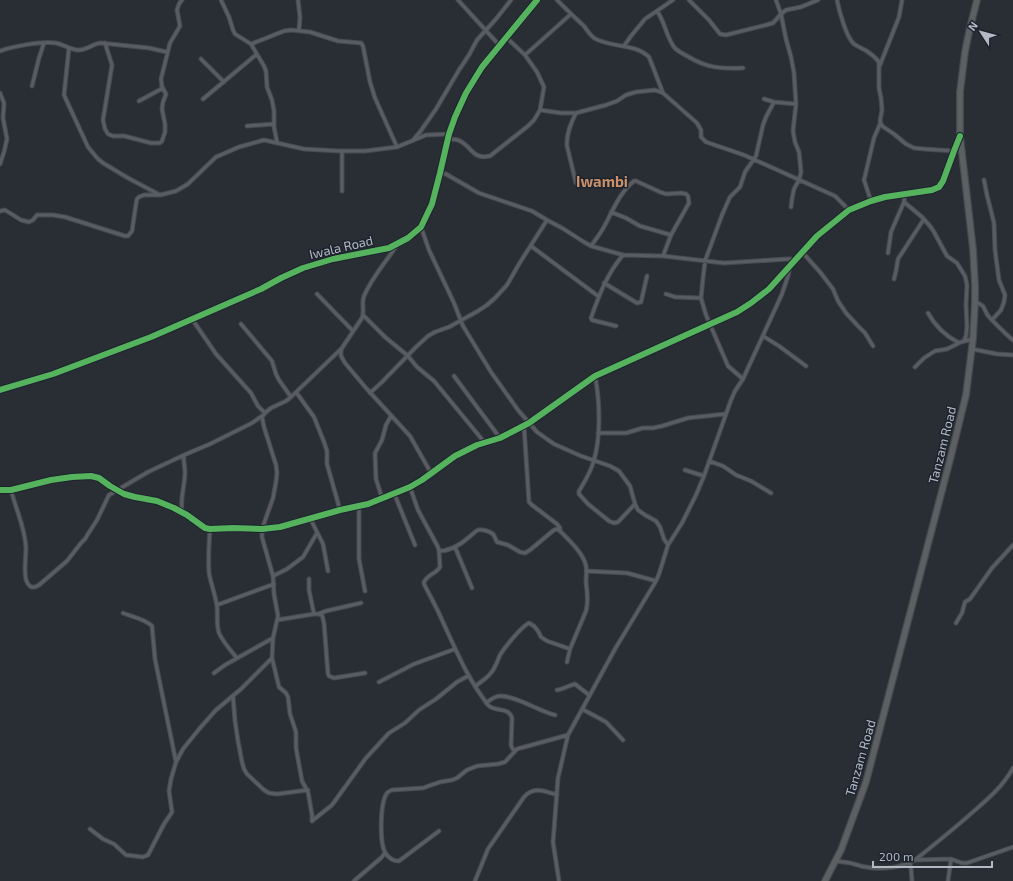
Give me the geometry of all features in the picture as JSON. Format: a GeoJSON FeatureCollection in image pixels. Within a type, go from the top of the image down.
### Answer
{"type":"FeatureCollection","features":[{"type":"Feature","properties":{"kind":"highway","name":"Tanzam Road"},"geometry":{"type":"LineString","coordinates":[[825,881],[836,861],[866,782],[966,395],[973,339],[975,285],[973,249],[960,136],[960,92],[969,32],[977,0]]}},
{"type":"Feature","properties":{"kind":"street"},"geometry":{"type":"LineString","coordinates":[[105,43],[112,65],[103,120],[105,129],[108,134],[113,136],[124,136],[151,143],[160,143],[164,137],[165,128],[162,109],[166,94],[161,78],[170,43],[180,26],[177,10],[182,0]]}},
{"type":"Feature","properties":{"kind":"street"},"geometry":{"type":"LineString","coordinates":[[222,0],[235,34],[251,44],[256,54],[262,61],[266,71],[267,87],[274,111],[274,124],[277,142]]}},
{"type":"Feature","properties":{"kind":"street"},"geometry":{"type":"LineString","coordinates":[[298,0],[300,17],[299,30]]}},
{"type":"Feature","properties":{"kind":"street"},"geometry":{"type":"LineString","coordinates":[[458,0],[500,46]]}},
{"type":"Feature","properties":{"kind":"street"},"geometry":{"type":"LineString","coordinates":[[412,140],[420,132],[436,109],[477,40],[496,19],[506,3],[511,0]]}},
{"type":"Feature","properties":{"kind":"street","name":"Iwala Road"},"geometry":{"type":"LineString","coordinates":[[0,390],[53,374],[138,342],[261,289],[292,272],[333,259],[389,248],[408,238],[421,227],[432,204],[448,136],[466,93],[482,67],[537,0]]}},
{"type":"Feature","properties":{"kind":"street"},"geometry":{"type":"LineString","coordinates":[[557,0],[594,38],[604,42],[642,51],[649,57],[663,93]]}},
{"type":"Feature","properties":{"kind":"street"},"geometry":{"type":"LineString","coordinates":[[624,46],[644,19],[673,0]]}},
{"type":"Feature","properties":{"kind":"street"},"geometry":{"type":"LineString","coordinates":[[689,0],[709,20],[720,34],[723,35],[731,35],[773,23],[786,10],[801,7],[818,0]]}},
{"type":"Feature","properties":{"kind":"street"},"geometry":{"type":"LineString","coordinates":[[776,0],[781,14],[794,73],[796,104],[793,131],[799,152],[801,172],[794,190],[791,207]]}},
{"type":"Feature","properties":{"kind":"street"},"geometry":{"type":"LineString","coordinates":[[837,0],[849,37],[854,43],[869,52],[879,62],[879,88],[882,104],[880,124],[874,138],[864,180],[871,201]]}},
{"type":"Feature","properties":{"kind":"street"},"geometry":{"type":"LineString","coordinates":[[879,67],[898,17],[902,0]]}},
{"type":"Feature","properties":{"kind":"street"},"geometry":{"type":"LineString","coordinates":[[657,11],[663,20],[675,48],[679,52],[707,66],[718,68],[743,68]]}},
{"type":"Feature","properties":{"kind":"street"},"geometry":{"type":"LineString","coordinates":[[525,55],[571,14]]}},
{"type":"Feature","properties":{"kind":"street"},"geometry":{"type":"LineString","coordinates":[[251,44],[284,31],[299,30],[338,41],[361,43],[375,98],[397,147]]}},
{"type":"Feature","properties":{"kind":"street"},"geometry":{"type":"LineString","coordinates":[[0,211],[5,210],[21,220],[29,222],[37,214],[65,217],[128,236],[132,231],[138,198],[144,195],[160,195],[176,190],[188,184],[219,155],[261,140],[268,140],[304,149],[365,151],[397,147],[426,135],[448,136],[458,139],[479,156],[490,156],[534,120],[540,110],[544,87],[537,72],[525,55],[507,38]]}},
{"type":"Feature","properties":{"kind":"street"},"geometry":{"type":"LineString","coordinates":[[0,51],[15,47],[44,43],[55,43],[77,50],[86,49],[98,43],[105,43],[149,48],[167,52]]}},
{"type":"Feature","properties":{"kind":"street"},"geometry":{"type":"LineString","coordinates":[[32,86],[44,43]]}},
{"type":"Feature","properties":{"kind":"street"},"geometry":{"type":"LineString","coordinates":[[69,48],[64,95],[88,147],[98,160],[160,195]]}},
{"type":"Feature","properties":{"kind":"street"},"geometry":{"type":"LineString","coordinates":[[203,99],[256,54]]}},
{"type":"Feature","properties":{"kind":"street"},"geometry":{"type":"LineString","coordinates":[[201,59],[224,82]]}},
{"type":"Feature","properties":{"kind":"street"},"geometry":{"type":"LineString","coordinates":[[139,101],[163,88]]}},
{"type":"Feature","properties":{"kind":"street"},"geometry":{"type":"LineString","coordinates":[[540,110],[561,113],[576,113],[606,105],[617,101],[626,95],[636,92],[655,90],[663,93],[697,123],[701,130],[701,137],[706,142],[744,155],[837,197],[849,210]]}},
{"type":"Feature","properties":{"kind":"street"},"geometry":{"type":"LineString","coordinates":[[0,93],[4,102],[3,118],[7,139],[0,164]]}},
{"type":"Feature","properties":{"kind":"street"},"geometry":{"type":"LineString","coordinates":[[764,99],[774,102],[796,104]]}},
{"type":"Feature","properties":{"kind":"street"},"geometry":{"type":"LineString","coordinates":[[742,379],[728,366],[703,307],[701,298],[705,261],[728,200],[740,187],[745,172],[756,156],[763,125],[774,102]]}},
{"type":"Feature","properties":{"kind":"street"},"geometry":{"type":"LineString","coordinates":[[576,113],[570,123],[566,141],[576,183]]}},
{"type":"Feature","properties":{"kind":"street"},"geometry":{"type":"LineString","coordinates":[[247,126],[274,124]]}},
{"type":"Feature","properties":{"kind":"street"},"geometry":{"type":"LineString","coordinates":[[880,124],[914,148],[924,150],[954,151]]}},
{"type":"Feature","properties":{"kind":"street"},"geometry":{"type":"LineString","coordinates":[[0,490],[11,490],[51,480],[91,476],[99,478],[130,496],[166,504],[182,512],[203,527],[210,529],[262,529],[280,527],[340,510],[368,504],[410,487],[455,456],[467,450],[500,438],[524,426],[595,376],[737,312],[768,289],[818,236],[849,210],[885,197],[932,190],[939,186],[943,181],[960,136]]}},
{"type":"Feature","properties":{"kind":"street"},"geometry":{"type":"LineString","coordinates":[[342,151],[342,192]]}},
{"type":"Feature","properties":{"kind":"street"},"geometry":{"type":"LineString","coordinates":[[440,173],[446,174],[479,193],[527,209],[591,246],[623,255],[663,256],[724,263],[791,259],[795,261]]}},
{"type":"Feature","properties":{"kind":"street"},"geometry":{"type":"LineString","coordinates":[[984,180],[986,195],[994,223],[995,250],[1000,283],[1005,293],[1001,310],[992,320]]}},
{"type":"Feature","properties":{"kind":"street"},"geometry":{"type":"LineString","coordinates":[[591,246],[601,233],[614,207],[627,188],[634,181],[640,182],[666,194],[678,192],[684,193],[688,196],[689,203],[671,235],[663,256]]}},
{"type":"Feature","properties":{"kind":"street"},"geometry":{"type":"LineString","coordinates":[[888,253],[891,232],[904,202],[905,194]]}},
{"type":"Feature","properties":{"kind":"street"},"geometry":{"type":"LineString","coordinates":[[904,202],[924,219],[934,232],[947,256],[957,263],[966,280],[967,326],[964,341]]}},
{"type":"Feature","properties":{"kind":"street"},"geometry":{"type":"LineString","coordinates":[[611,212],[640,226],[671,235]]}},
{"type":"Feature","properties":{"kind":"street"},"geometry":{"type":"LineString","coordinates":[[894,279],[898,259],[924,219]]}},
{"type":"Feature","properties":{"kind":"street"},"geometry":{"type":"LineString","coordinates":[[370,393],[428,336],[449,327],[487,305],[501,292],[512,278],[519,264],[547,220]]}},
{"type":"Feature","properties":{"kind":"street"},"geometry":{"type":"LineString","coordinates":[[421,227],[429,250],[467,333],[491,372],[518,410],[537,432],[554,444],[581,456],[615,468],[630,486],[638,510],[659,524],[665,542],[668,545]]}},
{"type":"Feature","properties":{"kind":"street"},"geometry":{"type":"LineString","coordinates":[[11,490],[24,533],[26,549],[26,582],[32,587],[39,585],[65,563],[88,534],[97,520],[109,495],[148,472],[252,423],[271,408],[291,397],[342,348],[363,315],[362,303],[366,292],[398,244]]}},
{"type":"Feature","properties":{"kind":"street"},"geometry":{"type":"LineString","coordinates":[[531,246],[598,296]]}},
{"type":"Feature","properties":{"kind":"street"},"geometry":{"type":"LineString","coordinates":[[803,253],[833,289],[838,301],[846,313],[865,333],[873,346]]}},
{"type":"Feature","properties":{"kind":"street"},"geometry":{"type":"LineString","coordinates":[[616,326],[591,319],[598,296],[604,283],[623,255]]}},
{"type":"Feature","properties":{"kind":"street"},"geometry":{"type":"LineString","coordinates":[[559,881],[553,842],[558,778],[568,735],[615,649],[656,581],[668,545],[682,523],[704,476],[735,391],[763,336],[782,294],[790,267]]}},
{"type":"Feature","properties":{"kind":"street"},"geometry":{"type":"LineString","coordinates":[[604,283],[639,303],[641,302],[647,276]]}},
{"type":"Feature","properties":{"kind":"street"},"geometry":{"type":"LineString","coordinates":[[317,294],[353,331]]}},
{"type":"Feature","properties":{"kind":"street"},"geometry":{"type":"LineString","coordinates":[[666,294],[675,297],[701,298]]}},
{"type":"Feature","properties":{"kind":"street"},"geometry":{"type":"LineString","coordinates":[[975,302],[982,305],[987,315],[997,327],[1013,340]]}},
{"type":"Feature","properties":{"kind":"street"},"geometry":{"type":"LineString","coordinates":[[928,313],[934,322],[948,336],[959,343]]}},
{"type":"Feature","properties":{"kind":"street"},"geometry":{"type":"LineString","coordinates":[[363,315],[385,337],[408,356],[417,367],[434,381],[485,443]]}},
{"type":"Feature","properties":{"kind":"street"},"geometry":{"type":"LineString","coordinates":[[192,319],[216,354],[251,393],[264,414],[263,423],[276,465],[276,482],[273,498],[262,529],[262,540],[273,576],[277,620],[273,638],[272,658],[280,687],[288,697],[290,714],[296,732],[296,751],[302,778],[308,790],[312,811],[312,821],[332,805],[366,758],[389,733],[405,723],[419,710],[436,699],[457,682],[468,676]]}},
{"type":"Feature","properties":{"kind":"street"},"geometry":{"type":"LineString","coordinates":[[242,324],[272,361],[276,374],[291,397]]}},
{"type":"Feature","properties":{"kind":"street"},"geometry":{"type":"LineString","coordinates":[[763,336],[806,366]]}},
{"type":"Feature","properties":{"kind":"street"},"geometry":{"type":"LineString","coordinates":[[915,367],[924,358],[935,351],[973,339]]}},
{"type":"Feature","properties":{"kind":"street"},"geometry":{"type":"LineString","coordinates":[[342,348],[342,358],[370,393],[410,436],[431,473]]}},
{"type":"Feature","properties":{"kind":"street"},"geometry":{"type":"LineString","coordinates":[[972,349],[997,354],[1013,355]]}},
{"type":"Feature","properties":{"kind":"street"},"geometry":{"type":"LineString","coordinates":[[454,376],[500,438]]}},
{"type":"Feature","properties":{"kind":"street"},"geometry":{"type":"LineString","coordinates":[[595,376],[598,397],[598,433],[594,460],[578,494],[609,521],[614,523],[618,522],[635,504]]}},
{"type":"Feature","properties":{"kind":"street"},"geometry":{"type":"LineString","coordinates":[[296,392],[314,417],[324,442],[327,451],[327,464],[340,510]]}},
{"type":"Feature","properties":{"kind":"street"},"geometry":{"type":"LineString","coordinates":[[598,433],[626,433],[643,428],[658,427],[688,418],[726,414]]}},
{"type":"Feature","properties":{"kind":"street"},"geometry":{"type":"LineString","coordinates":[[382,498],[376,479],[375,453],[382,440],[386,425],[391,416]]}},
{"type":"Feature","properties":{"kind":"street"},"geometry":{"type":"LineString","coordinates":[[524,426],[529,502],[557,524],[560,531],[585,561],[588,604],[570,649],[567,662]]}},
{"type":"Feature","properties":{"kind":"street"},"geometry":{"type":"LineString","coordinates":[[182,512],[185,474],[184,455]]}},
{"type":"Feature","properties":{"kind":"street"},"geometry":{"type":"LineString","coordinates":[[710,461],[723,466],[736,475],[751,481],[771,493]]}},
{"type":"Feature","properties":{"kind":"street"},"geometry":{"type":"LineString","coordinates":[[685,470],[704,476]]}},
{"type":"Feature","properties":{"kind":"street"},"geometry":{"type":"LineString","coordinates":[[410,487],[418,510],[436,541],[439,551],[439,570],[428,576],[424,584],[438,610],[468,676],[486,703],[492,709],[508,712],[511,715],[511,746],[515,751]]}},
{"type":"Feature","properties":{"kind":"street"},"geometry":{"type":"LineString","coordinates":[[394,493],[415,545]]}},
{"type":"Feature","properties":{"kind":"street"},"geometry":{"type":"LineString","coordinates":[[359,506],[359,559],[365,591]]}},
{"type":"Feature","properties":{"kind":"street"},"geometry":{"type":"LineString","coordinates":[[310,518],[323,544],[328,571]]}},
{"type":"Feature","properties":{"kind":"street"},"geometry":{"type":"LineString","coordinates":[[210,529],[209,567],[217,604],[217,622],[220,633],[237,658]]}},
{"type":"Feature","properties":{"kind":"street"},"geometry":{"type":"LineString","coordinates":[[439,551],[454,547],[477,531],[482,530],[491,533],[498,542],[525,553],[554,530],[560,531]]}},
{"type":"Feature","properties":{"kind":"street"},"geometry":{"type":"LineString","coordinates":[[273,576],[287,569],[303,557],[317,534]]}},
{"type":"Feature","properties":{"kind":"street"},"geometry":{"type":"LineString","coordinates":[[956,623],[962,613],[965,602],[970,599],[992,568],[1013,545]]}},
{"type":"Feature","properties":{"kind":"street"},"geometry":{"type":"LineString","coordinates":[[454,547],[472,588]]}},
{"type":"Feature","properties":{"kind":"street"},"geometry":{"type":"LineString","coordinates":[[586,571],[627,573],[656,581]]}},
{"type":"Feature","properties":{"kind":"street"},"geometry":{"type":"LineString","coordinates":[[308,579],[309,590],[316,614]]}},
{"type":"Feature","properties":{"kind":"street"},"geometry":{"type":"LineString","coordinates":[[217,604],[274,584]]}},
{"type":"Feature","properties":{"kind":"street"},"geometry":{"type":"LineString","coordinates":[[277,620],[316,614],[360,603]]}},
{"type":"Feature","properties":{"kind":"street"},"geometry":{"type":"LineString","coordinates":[[123,613],[151,624],[152,626],[155,659],[176,762]]}},
{"type":"Feature","properties":{"kind":"street"},"geometry":{"type":"LineString","coordinates":[[316,614],[322,615],[324,623],[329,676],[334,678],[365,673]]}},
{"type":"Feature","properties":{"kind":"street"},"geometry":{"type":"LineString","coordinates":[[476,686],[490,674],[505,648],[529,623],[538,630],[541,637],[547,641],[570,649]]}},
{"type":"Feature","properties":{"kind":"street"},"geometry":{"type":"LineString","coordinates":[[214,673],[225,665],[273,638]]}},
{"type":"Feature","properties":{"kind":"street"},"geometry":{"type":"LineString","coordinates":[[379,682],[414,664],[455,649]]}},
{"type":"Feature","properties":{"kind":"street"},"geometry":{"type":"LineString","coordinates":[[90,829],[103,839],[114,844],[126,855],[143,857],[148,855],[172,812],[169,791],[171,775],[183,749],[216,710],[233,696],[272,658]]}},
{"type":"Feature","properties":{"kind":"street"},"geometry":{"type":"LineString","coordinates":[[557,690],[575,684],[589,695]]}},
{"type":"Feature","properties":{"kind":"street"},"geometry":{"type":"LineString","coordinates":[[233,696],[237,737],[245,772],[269,793],[277,794],[308,790]]}},
{"type":"Feature","properties":{"kind":"street"},"geometry":{"type":"LineString","coordinates":[[486,703],[496,696],[506,697],[555,715]]}},
{"type":"Feature","properties":{"kind":"street"},"geometry":{"type":"LineString","coordinates":[[582,709],[606,722],[623,740]]}},
{"type":"Feature","properties":{"kind":"street"},"geometry":{"type":"LineString","coordinates":[[439,831],[399,861],[394,860],[385,853],[382,845],[381,827],[385,798],[390,791],[396,789],[423,788],[457,778],[467,770],[477,766],[505,762],[517,748],[568,735]]}},
{"type":"Feature","properties":{"kind":"street"},"geometry":{"type":"LineString","coordinates":[[836,861],[875,868],[892,868],[910,864],[952,831],[980,806],[1011,775],[1013,768]]}},
{"type":"Feature","properties":{"kind":"street"},"geometry":{"type":"LineString","coordinates":[[475,881],[488,849],[528,792],[534,790],[557,795]]}},
{"type":"Feature","properties":{"kind":"street"},"geometry":{"type":"LineString","coordinates":[[916,860],[951,859],[962,863],[967,863],[1013,847]]}},
{"type":"Feature","properties":{"kind":"street"},"geometry":{"type":"LineString","coordinates":[[354,881],[376,863],[385,853]]}},
{"type":"Feature","properties":{"kind":"street"},"geometry":{"type":"LineString","coordinates":[[948,881],[951,859]]}},
{"type":"Feature","properties":{"kind":"street"},"geometry":{"type":"LineString","coordinates":[[910,864],[912,868],[912,881]]}},
{"type":"Feature","properties":{"kind":"cycle path"},"geometry":{"type":"LineString","coordinates":[[0,390],[53,374],[151,337],[261,289],[303,268],[333,259],[389,248],[408,238],[421,227],[432,204],[449,134],[466,93],[482,67],[537,0]]}},
{"type":"Feature","properties":{"kind":"cycle path"},"geometry":{"type":"LineString","coordinates":[[0,490],[11,490],[51,480],[91,476],[99,478],[124,494],[157,501],[174,508],[205,528],[210,529],[262,529],[280,527],[340,510],[368,504],[410,487],[455,456],[477,445],[500,438],[529,423],[595,376],[737,312],[769,289],[817,236],[849,210],[885,197],[932,190],[939,187],[943,181],[960,136]]}},
{"type":"Feature","properties":{"kind":"district","name":"Iwambi"},"geometry":{"type":"Point","coordinates":[602,182]}}]}
